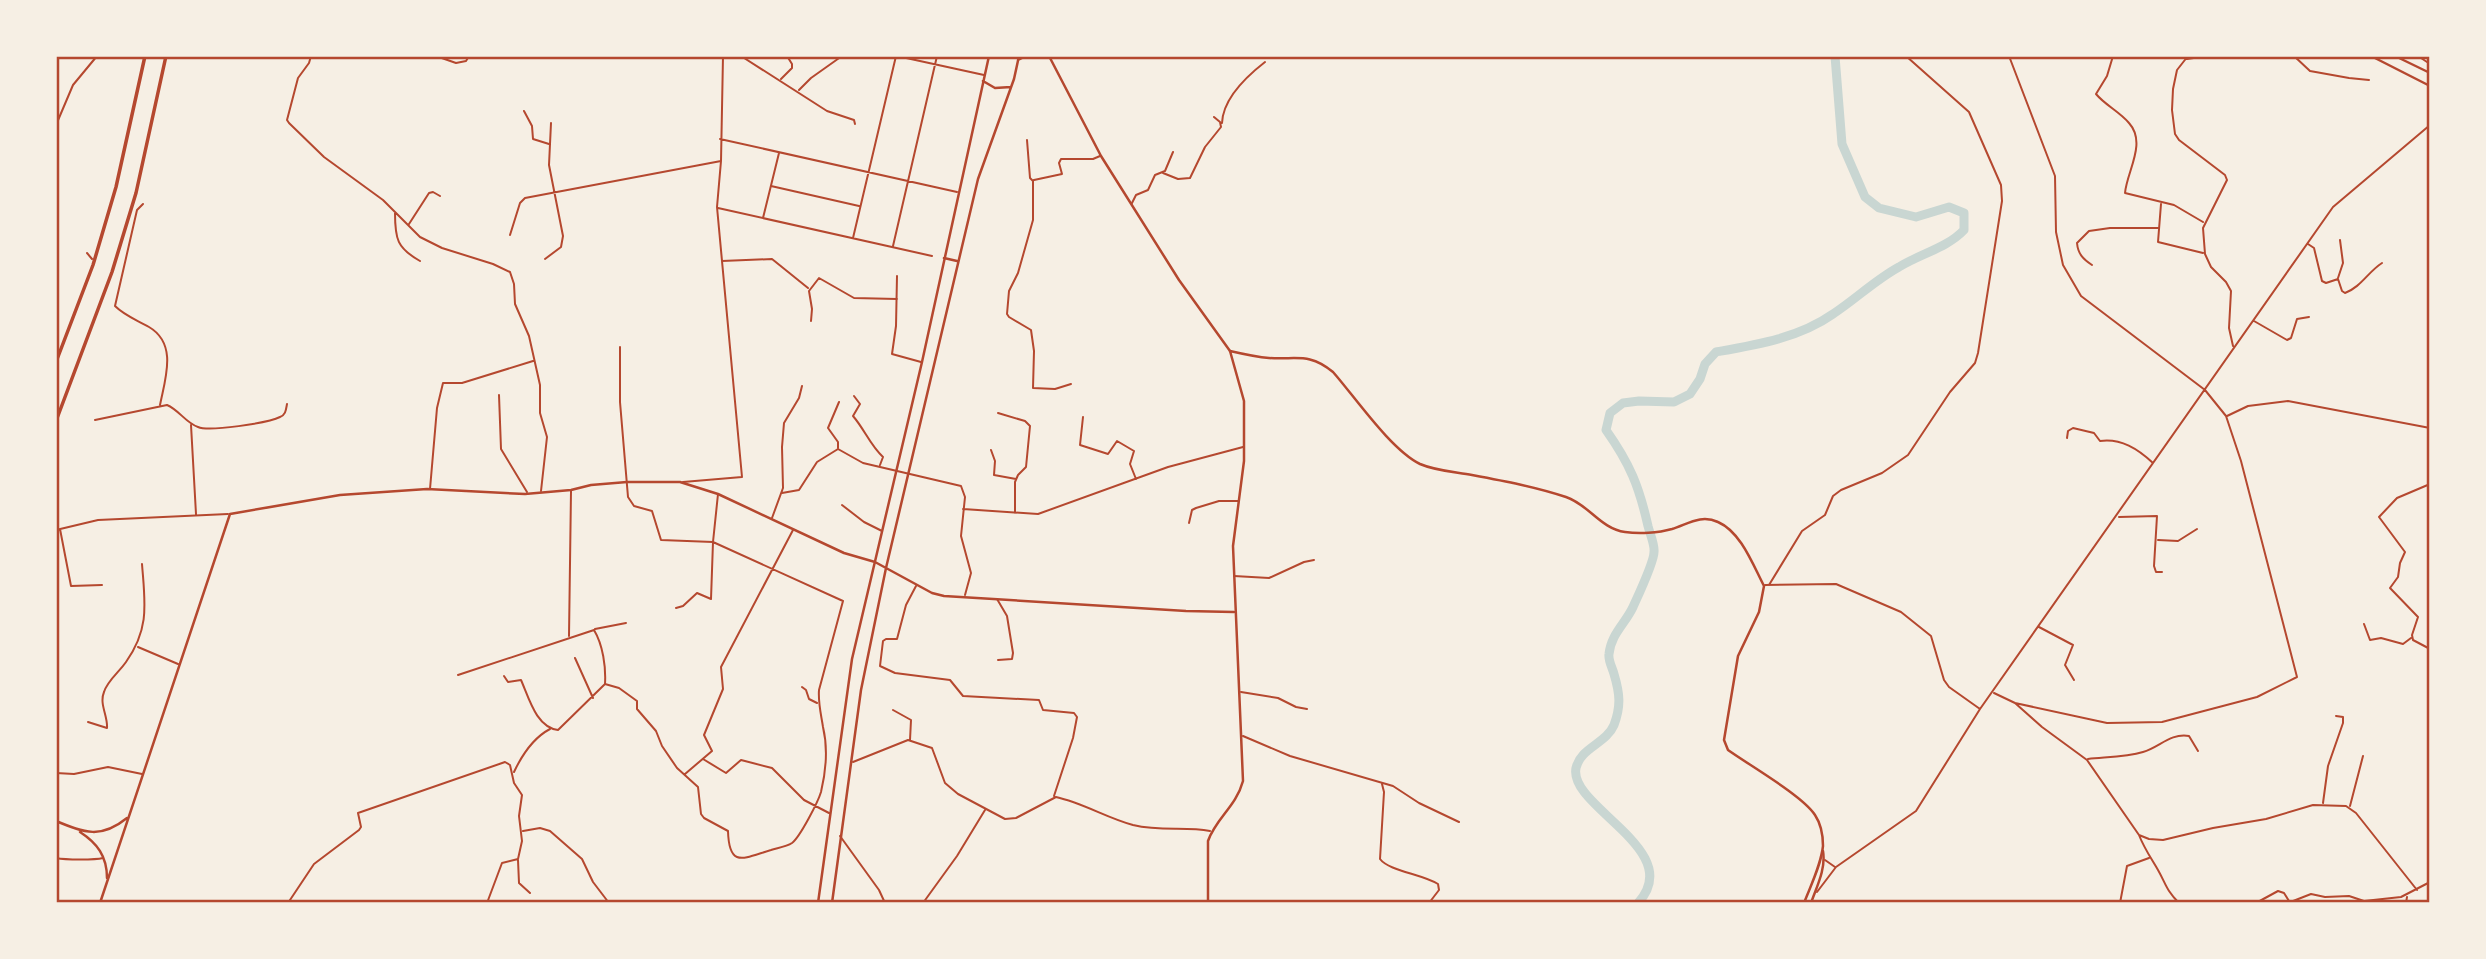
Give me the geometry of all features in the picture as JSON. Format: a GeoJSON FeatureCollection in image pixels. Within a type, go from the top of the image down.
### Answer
{"type":"FeatureCollection","features":[{"type":"Feature","properties":{"kind":"highway"},"geometry":{"type":"LineString","coordinates":[[56,362],[93,265],[116,187],[145,56]]}},
{"type":"Feature","properties":{"kind":"highway"},"geometry":{"type":"LineString","coordinates":[[56,421],[113,272],[142,169],[166,56]]}},
{"type":"Feature","properties":{"kind":"street"},"geometry":{"type":"LineString","coordinates":[[56,125],[77,79],[97,56]]}},
{"type":"Feature","properties":{"kind":"street"},"geometry":{"type":"LineString","coordinates":[[311,56],[298,78],[288,121],[324,157],[370,190],[427,242],[470,255],[510,272],[515,304],[529,336],[540,385],[540,413],[547,437],[541,493]]}},
{"type":"Feature","properties":{"kind":"street"},"geometry":{"type":"LineString","coordinates":[[436,56],[456,63],[466,61],[469,56]]}},
{"type":"Feature","properties":{"kind":"street"},"geometry":{"type":"LineString","coordinates":[[102,585],[71,586],[58,529],[98,520],[230,514],[340,495],[430,489],[541,493],[627,482],[680,482],[742,477],[716,207],[723,56]]}},
{"type":"Feature","properties":{"kind":"street"},"geometry":{"type":"LineString","coordinates":[[741,56],[827,111],[854,120],[855,124]]}},
{"type":"Feature","properties":{"kind":"street"},"geometry":{"type":"LineString","coordinates":[[780,80],[792,68],[787,56]]}},
{"type":"Feature","properties":{"kind":"street"},"geometry":{"type":"LineString","coordinates":[[798,91],[842,56]]}},
{"type":"Feature","properties":{"kind":"street"},"geometry":{"type":"LineString","coordinates":[[853,238],[896,56],[984,75]]}},
{"type":"Feature","properties":{"kind":"street"},"geometry":{"type":"LineString","coordinates":[[893,247],[937,56]]}},
{"type":"Feature","properties":{"kind":"street"},"geometry":{"type":"LineString","coordinates":[[818,903],[852,659],[922,362],[989,56]]}},
{"type":"Feature","properties":{"kind":"street"},"geometry":{"type":"LineString","coordinates":[[832,903],[839,836],[861,690],[957,261],[978,179],[1011,87],[1018,58],[1026,56]]}},
{"type":"Feature","properties":{"kind":"street"},"geometry":{"type":"LineString","coordinates":[[1043,56],[1051,58],[1101,156],[1180,280],[1230,351],[1243,395],[1245,447],[1233,546],[1243,781],[1233,806],[1212,831],[1207,850],[1208,903]]}},
{"type":"Feature","properties":{"kind":"street"},"geometry":{"type":"LineString","coordinates":[[1769,585],[1802,531],[1825,515],[1833,496],[1882,473],[1908,455],[1950,392],[1975,363],[1978,353],[2002,201],[2001,185],[1969,112],[1906,56]]}},
{"type":"Feature","properties":{"kind":"street"},"geometry":{"type":"LineString","coordinates":[[1993,692],[2015,703],[2107,723],[2162,722],[2257,697],[2297,677],[2241,461],[2226,416],[2205,390],[2081,296],[2063,265],[2056,232],[2055,176],[2010,56]]}},
{"type":"Feature","properties":{"kind":"street"},"geometry":{"type":"LineString","coordinates":[[2113,56],[2107,76],[2096,94],[2128,121],[2134,132],[2137,150],[2125,193],[2180,208],[2204,222]]}},
{"type":"Feature","properties":{"kind":"street"},"geometry":{"type":"LineString","coordinates":[[2207,56],[2187,58],[2177,70],[2172,110],[2176,137],[2225,175],[2227,180],[2203,228],[2205,254],[2211,267],[2231,291],[2229,328],[2234,348]]}},
{"type":"Feature","properties":{"kind":"street"},"geometry":{"type":"LineString","coordinates":[[2294,56],[2310,71],[2369,80]]}},
{"type":"Feature","properties":{"kind":"street"},"geometry":{"type":"LineString","coordinates":[[2371,56],[2430,86]]}},
{"type":"Feature","properties":{"kind":"street"},"geometry":{"type":"LineString","coordinates":[[2395,56],[2430,73]]}},
{"type":"Feature","properties":{"kind":"street"},"geometry":{"type":"LineString","coordinates":[[2408,63],[2412,56]]}},
{"type":"Feature","properties":{"kind":"street"},"geometry":{"type":"LineString","coordinates":[[2418,56],[2430,64]]}},
{"type":"Feature","properties":{"kind":"street"},"geometry":{"type":"LineString","coordinates":[[1131,203],[1136,195],[1148,191],[1155,175],[1163,173],[1178,179],[1190,177],[1205,147],[1218,132],[1226,106],[1248,76],[1265,62]]}},
{"type":"Feature","properties":{"kind":"street"},"geometry":{"type":"LineString","coordinates":[[983,81],[995,88],[1011,87]]}},
{"type":"Feature","properties":{"kind":"street"},"geometry":{"type":"LineString","coordinates":[[524,111],[532,126],[533,139],[550,145]]}},
{"type":"Feature","properties":{"kind":"street"},"geometry":{"type":"LineString","coordinates":[[1214,117],[1222,124]]}},
{"type":"Feature","properties":{"kind":"street"},"geometry":{"type":"LineString","coordinates":[[545,259],[559,250],[563,230],[549,165],[551,123]]}},
{"type":"Feature","properties":{"kind":"street"},"geometry":{"type":"LineString","coordinates":[[1814,896],[1836,867],[1916,811],[1980,709],[2333,206],[2430,125]]}},
{"type":"Feature","properties":{"kind":"street"},"geometry":{"type":"LineString","coordinates":[[720,139],[958,193]]}},
{"type":"Feature","properties":{"kind":"street"},"geometry":{"type":"LineString","coordinates":[[1027,140],[1030,178],[1033,181],[1033,220],[1018,273],[1009,291],[1007,314],[1031,330],[1034,388],[1055,390],[1071,384]]}},
{"type":"Feature","properties":{"kind":"street"},"geometry":{"type":"LineString","coordinates":[[763,218],[779,152]]}},
{"type":"Feature","properties":{"kind":"street"},"geometry":{"type":"LineString","coordinates":[[1163,173],[1173,152]]}},
{"type":"Feature","properties":{"kind":"street"},"geometry":{"type":"LineString","coordinates":[[1033,181],[1062,174],[1059,163],[1061,159],[1093,159],[1101,156]]}},
{"type":"Feature","properties":{"kind":"street"},"geometry":{"type":"LineString","coordinates":[[510,235],[522,200],[720,161]]}},
{"type":"Feature","properties":{"kind":"street"},"geometry":{"type":"LineString","coordinates":[[771,186],[861,206]]}},
{"type":"Feature","properties":{"kind":"street"},"geometry":{"type":"LineString","coordinates":[[409,225],[429,193],[440,196]]}},
{"type":"Feature","properties":{"kind":"street"},"geometry":{"type":"LineString","coordinates":[[2161,203],[2158,243],[2205,254]]}},
{"type":"Feature","properties":{"kind":"street"},"geometry":{"type":"LineString","coordinates":[[143,204],[137,211],[115,306],[160,338],[169,360],[160,405]]}},
{"type":"Feature","properties":{"kind":"street"},"geometry":{"type":"LineString","coordinates":[[716,207],[932,256]]}},
{"type":"Feature","properties":{"kind":"street"},"geometry":{"type":"LineString","coordinates":[[396,212],[393,227],[402,250],[420,261]]}},
{"type":"Feature","properties":{"kind":"street"},"geometry":{"type":"LineString","coordinates":[[2092,265],[2083,258],[2077,247],[2085,233],[2110,228],[2158,228]]}},
{"type":"Feature","properties":{"kind":"street"},"geometry":{"type":"LineString","coordinates":[[2340,240],[2343,263],[2338,279],[2342,291],[2349,292],[2382,263]]}},
{"type":"Feature","properties":{"kind":"street"},"geometry":{"type":"LineString","coordinates":[[2308,243],[2314,248],[2322,281],[2326,283],[2338,279]]}},
{"type":"Feature","properties":{"kind":"street"},"geometry":{"type":"LineString","coordinates":[[87,253],[92,259]]}},
{"type":"Feature","properties":{"kind":"street"},"geometry":{"type":"LineString","coordinates":[[944,258],[957,261]]}},
{"type":"Feature","properties":{"kind":"street"},"geometry":{"type":"LineString","coordinates":[[721,261],[772,259],[809,289]]}},
{"type":"Feature","properties":{"kind":"street"},"geometry":{"type":"LineString","coordinates":[[118,267],[124,270]]}},
{"type":"Feature","properties":{"kind":"street"},"geometry":{"type":"LineString","coordinates":[[897,276],[897,326],[891,355],[922,362]]}},
{"type":"Feature","properties":{"kind":"street"},"geometry":{"type":"LineString","coordinates":[[811,321],[809,289],[819,278],[854,298],[898,299]]}},
{"type":"Feature","properties":{"kind":"street"},"geometry":{"type":"LineString","coordinates":[[2253,321],[2289,340],[2297,319],[2309,317]]}},
{"type":"Feature","properties":{"kind":"street"},"geometry":{"type":"LineString","coordinates":[[606,684],[620,688],[637,701],[638,710],[656,731],[662,746],[699,790],[704,818],[728,831],[730,850],[737,858],[791,844],[804,827],[820,794],[826,766],[825,740],[818,703],[821,677],[843,601],[713,542],[661,540],[652,511],[630,503],[620,402],[620,347]]}},
{"type":"Feature","properties":{"kind":"street"},"geometry":{"type":"LineString","coordinates":[[1230,351],[1270,358],[1320,361],[1333,372],[1397,446],[1421,464],[1567,497],[1616,530],[1637,533],[1667,530],[1697,519],[1718,522],[1738,538],[1764,586],[1759,612],[1738,656],[1725,725],[1725,745],[1728,750],[1810,809],[1821,825],[1824,860],[1811,903]]}},
{"type":"Feature","properties":{"kind":"street"},"geometry":{"type":"LineString","coordinates":[[430,489],[437,408],[443,383],[462,383],[534,361]]}},
{"type":"Feature","properties":{"kind":"street"},"geometry":{"type":"LineString","coordinates":[[772,518],[782,493],[784,423],[799,398],[802,386]]}},
{"type":"Feature","properties":{"kind":"street"},"geometry":{"type":"LineString","coordinates":[[499,395],[501,449],[528,493]]}},
{"type":"Feature","properties":{"kind":"street"},"geometry":{"type":"LineString","coordinates":[[854,396],[860,404],[853,416],[865,430],[871,446],[883,457],[880,466]]}},
{"type":"Feature","properties":{"kind":"street"},"geometry":{"type":"LineString","coordinates":[[2226,416],[2248,406],[2288,401],[2430,428]]}},
{"type":"Feature","properties":{"kind":"street"},"geometry":{"type":"LineString","coordinates":[[838,449],[838,442],[828,428],[839,402]]}},
{"type":"Feature","properties":{"kind":"street"},"geometry":{"type":"LineString","coordinates":[[95,420],[160,405],[173,407],[191,423],[206,429],[247,425],[283,416],[287,404]]}},
{"type":"Feature","properties":{"kind":"street"},"geometry":{"type":"LineString","coordinates":[[998,413],[1025,421],[1030,426],[1026,467],[1016,479],[1015,514]]}},
{"type":"Feature","properties":{"kind":"street"},"geometry":{"type":"LineString","coordinates":[[1083,417],[1080,445],[1108,454],[1117,441],[1122,442],[1134,451],[1130,464],[1136,480]]}},
{"type":"Feature","properties":{"kind":"street"},"geometry":{"type":"LineString","coordinates":[[191,423],[196,515]]}},
{"type":"Feature","properties":{"kind":"street"},"geometry":{"type":"LineString","coordinates":[[2067,438],[2068,431],[2073,428],[2091,431],[2100,440],[2118,442],[2140,450],[2152,463]]}},
{"type":"Feature","properties":{"kind":"street"},"geometry":{"type":"LineString","coordinates":[[962,509],[1015,514],[1042,513],[1193,459],[1245,447]]}},
{"type":"Feature","properties":{"kind":"street"},"geometry":{"type":"LineString","coordinates":[[782,493],[799,490],[817,463],[838,449]]}},
{"type":"Feature","properties":{"kind":"street"},"geometry":{"type":"LineString","coordinates":[[838,449],[863,463],[961,486],[965,498],[961,536],[971,573],[965,596]]}},
{"type":"Feature","properties":{"kind":"street"},"geometry":{"type":"LineString","coordinates":[[991,450],[995,461],[994,475],[1016,479]]}},
{"type":"Feature","properties":{"kind":"street"},"geometry":{"type":"LineString","coordinates":[[680,482],[718,494],[844,553],[875,562],[944,596],[1234,612]]}},
{"type":"Feature","properties":{"kind":"street"},"geometry":{"type":"LineString","coordinates":[[2364,624],[2370,640],[2383,638],[2403,644],[2412,638],[2418,617],[2390,588],[2398,577],[2405,552],[2379,517],[2397,498],[2430,484]]}},
{"type":"Feature","properties":{"kind":"street"},"geometry":{"type":"LineString","coordinates":[[569,637],[571,490]]}},
{"type":"Feature","properties":{"kind":"street"},"geometry":{"type":"LineString","coordinates":[[676,608],[683,606],[697,593],[711,599],[718,494]]}},
{"type":"Feature","properties":{"kind":"street"},"geometry":{"type":"LineString","coordinates":[[1189,523],[1192,510],[1196,508],[1219,500],[1239,501]]}},
{"type":"Feature","properties":{"kind":"street"},"geometry":{"type":"LineString","coordinates":[[842,505],[864,522],[882,531]]}},
{"type":"Feature","properties":{"kind":"street"},"geometry":{"type":"LineString","coordinates":[[100,903],[230,514]]}},
{"type":"Feature","properties":{"kind":"street"},"geometry":{"type":"LineString","coordinates":[[2117,517],[2157,516],[2154,566],[2156,572],[2162,572]]}},
{"type":"Feature","properties":{"kind":"street"},"geometry":{"type":"LineString","coordinates":[[2157,540],[2178,541],[2197,529]]}},
{"type":"Feature","properties":{"kind":"street"},"geometry":{"type":"LineString","coordinates":[[684,775],[712,749],[704,735],[723,689],[721,667],[793,530]]}},
{"type":"Feature","properties":{"kind":"street"},"geometry":{"type":"LineString","coordinates":[[1233,576],[1269,578],[1314,560]]}},
{"type":"Feature","properties":{"kind":"street"},"geometry":{"type":"LineString","coordinates":[[88,722],[107,729],[102,702],[105,687],[137,647],[147,608],[142,564]]}},
{"type":"Feature","properties":{"kind":"street"},"geometry":{"type":"LineString","coordinates":[[851,762],[910,740],[931,747],[945,783],[958,794],[1005,819],[1036,809],[1054,797],[1073,738],[1077,717],[1074,713],[1043,710],[1037,699],[963,696],[950,680],[895,673],[880,666],[884,640],[897,639],[906,605],[917,584]]}},
{"type":"Feature","properties":{"kind":"street"},"geometry":{"type":"LineString","coordinates":[[1764,586],[1836,584],[1901,612],[1931,636],[1944,680],[1949,687],[1980,709]]}},
{"type":"Feature","properties":{"kind":"street"},"geometry":{"type":"LineString","coordinates":[[996,599],[1007,616],[1013,653],[1012,659],[998,660]]}},
{"type":"Feature","properties":{"kind":"street"},"geometry":{"type":"LineString","coordinates":[[458,675],[569,637],[626,623]]}},
{"type":"Feature","properties":{"kind":"street"},"geometry":{"type":"LineString","coordinates":[[2038,627],[2071,643],[2073,648],[2065,665],[2074,680]]}},
{"type":"Feature","properties":{"kind":"street"},"geometry":{"type":"LineString","coordinates":[[594,630],[601,647],[606,684]]}},
{"type":"Feature","properties":{"kind":"street"},"geometry":{"type":"LineString","coordinates":[[2412,638],[2430,649]]}},
{"type":"Feature","properties":{"kind":"street"},"geometry":{"type":"LineString","coordinates":[[137,647],[178,664]]}},
{"type":"Feature","properties":{"kind":"street"},"geometry":{"type":"LineString","coordinates":[[575,658],[593,698]]}},
{"type":"Feature","properties":{"kind":"street"},"geometry":{"type":"LineString","coordinates":[[504,676],[508,682],[521,680],[537,715],[551,729]]}},
{"type":"Feature","properties":{"kind":"street"},"geometry":{"type":"LineString","coordinates":[[513,775],[522,755],[539,737],[551,729],[561,729],[606,684]]}},
{"type":"Feature","properties":{"kind":"street"},"geometry":{"type":"LineString","coordinates":[[802,687],[811,701],[818,703]]}},
{"type":"Feature","properties":{"kind":"street"},"geometry":{"type":"LineString","coordinates":[[1239,691],[1278,698],[1307,709]]}},
{"type":"Feature","properties":{"kind":"street"},"geometry":{"type":"LineString","coordinates":[[2015,703],[2087,760],[2139,835],[2161,874],[2165,888],[2179,903]]}},
{"type":"Feature","properties":{"kind":"street"},"geometry":{"type":"LineString","coordinates":[[893,710],[911,720],[910,740]]}},
{"type":"Feature","properties":{"kind":"street"},"geometry":{"type":"LineString","coordinates":[[2323,804],[2328,766],[2343,723],[2343,717],[2336,716]]}},
{"type":"Feature","properties":{"kind":"street"},"geometry":{"type":"LineString","coordinates":[[2087,760],[2147,751],[2168,738],[2184,735],[2189,736],[2198,751]]}},
{"type":"Feature","properties":{"kind":"street"},"geometry":{"type":"LineString","coordinates":[[1242,736],[1290,757],[1399,789],[1419,803],[1459,822]]}},
{"type":"Feature","properties":{"kind":"street"},"geometry":{"type":"LineString","coordinates":[[2349,807],[2363,756]]}},
{"type":"Feature","properties":{"kind":"street"},"geometry":{"type":"LineString","coordinates":[[703,759],[726,773],[741,760],[772,768],[797,794],[814,807],[829,813]]}},
{"type":"Feature","properties":{"kind":"street"},"geometry":{"type":"LineString","coordinates":[[288,903],[314,864],[359,830],[361,827],[358,813],[505,762],[510,765],[514,783],[523,795],[519,816],[522,832],[518,859],[519,883],[530,893]]}},
{"type":"Feature","properties":{"kind":"street"},"geometry":{"type":"LineString","coordinates":[[56,773],[74,774],[108,767],[143,775]]}},
{"type":"Feature","properties":{"kind":"street"},"geometry":{"type":"LineString","coordinates":[[1381,783],[1384,792],[1380,859],[1385,865],[1417,873],[1438,884],[1439,890],[1429,903]]}},
{"type":"Feature","properties":{"kind":"street"},"geometry":{"type":"LineString","coordinates":[[1054,797],[1132,825],[1164,831],[1212,831]]}},
{"type":"Feature","properties":{"kind":"street"},"geometry":{"type":"LineString","coordinates":[[2139,835],[2163,841],[2213,828],[2266,819],[2299,808],[2323,804],[2349,807],[2417,890]]}},
{"type":"Feature","properties":{"kind":"street"},"geometry":{"type":"LineString","coordinates":[[923,903],[986,810]]}},
{"type":"Feature","properties":{"kind":"street"},"geometry":{"type":"LineString","coordinates":[[56,821],[97,833],[112,828],[128,817]]}},
{"type":"Feature","properties":{"kind":"street"},"geometry":{"type":"LineString","coordinates":[[522,832],[540,828],[550,831],[582,859],[593,882],[609,903]]}},
{"type":"Feature","properties":{"kind":"street"},"geometry":{"type":"LineString","coordinates":[[76,829],[97,845],[104,858],[107,881]]}},
{"type":"Feature","properties":{"kind":"street"},"geometry":{"type":"LineString","coordinates":[[839,836],[879,890],[885,903]]}},
{"type":"Feature","properties":{"kind":"street"},"geometry":{"type":"LineString","coordinates":[[1804,903],[1823,847]]}},
{"type":"Feature","properties":{"kind":"street"},"geometry":{"type":"LineString","coordinates":[[56,858],[85,858],[93,861],[104,858]]}},
{"type":"Feature","properties":{"kind":"street"},"geometry":{"type":"LineString","coordinates":[[2120,903],[2127,866],[2150,858]]}},
{"type":"Feature","properties":{"kind":"street"},"geometry":{"type":"LineString","coordinates":[[487,903],[502,863],[518,859]]}},
{"type":"Feature","properties":{"kind":"street"},"geometry":{"type":"LineString","coordinates":[[1824,860],[1836,867]]}},
{"type":"Feature","properties":{"kind":"street"},"geometry":{"type":"LineString","coordinates":[[2256,903],[2278,891],[2284,893],[2288,902],[2311,894],[2325,897],[2348,896],[2359,901],[2407,896],[2429,884]]}},
{"type":"Feature","properties":{"kind":"street"},"geometry":{"type":"LineString","coordinates":[[2406,903],[2407,896]]}},
{"type":"Feature","properties":{"kind":"waterway"},"geometry":{"type":"LineString","coordinates":[[1638,903],[1649,884],[1648,865],[1638,847],[1589,798],[1578,783],[1576,768],[1583,755],[1605,737],[1614,725],[1619,700],[1609,659],[1610,647],[1633,607],[1649,571],[1654,552],[1637,487],[1606,430],[1610,413],[1623,403],[1674,402],[1690,394],[1700,379],[1705,364],[1716,352],[1762,343],[1806,329],[1833,314],[1890,272],[1942,246],[1964,230],[1964,213],[1949,207],[1916,217],[1879,208],[1865,197],[1842,144],[1835,56]]}}]}
